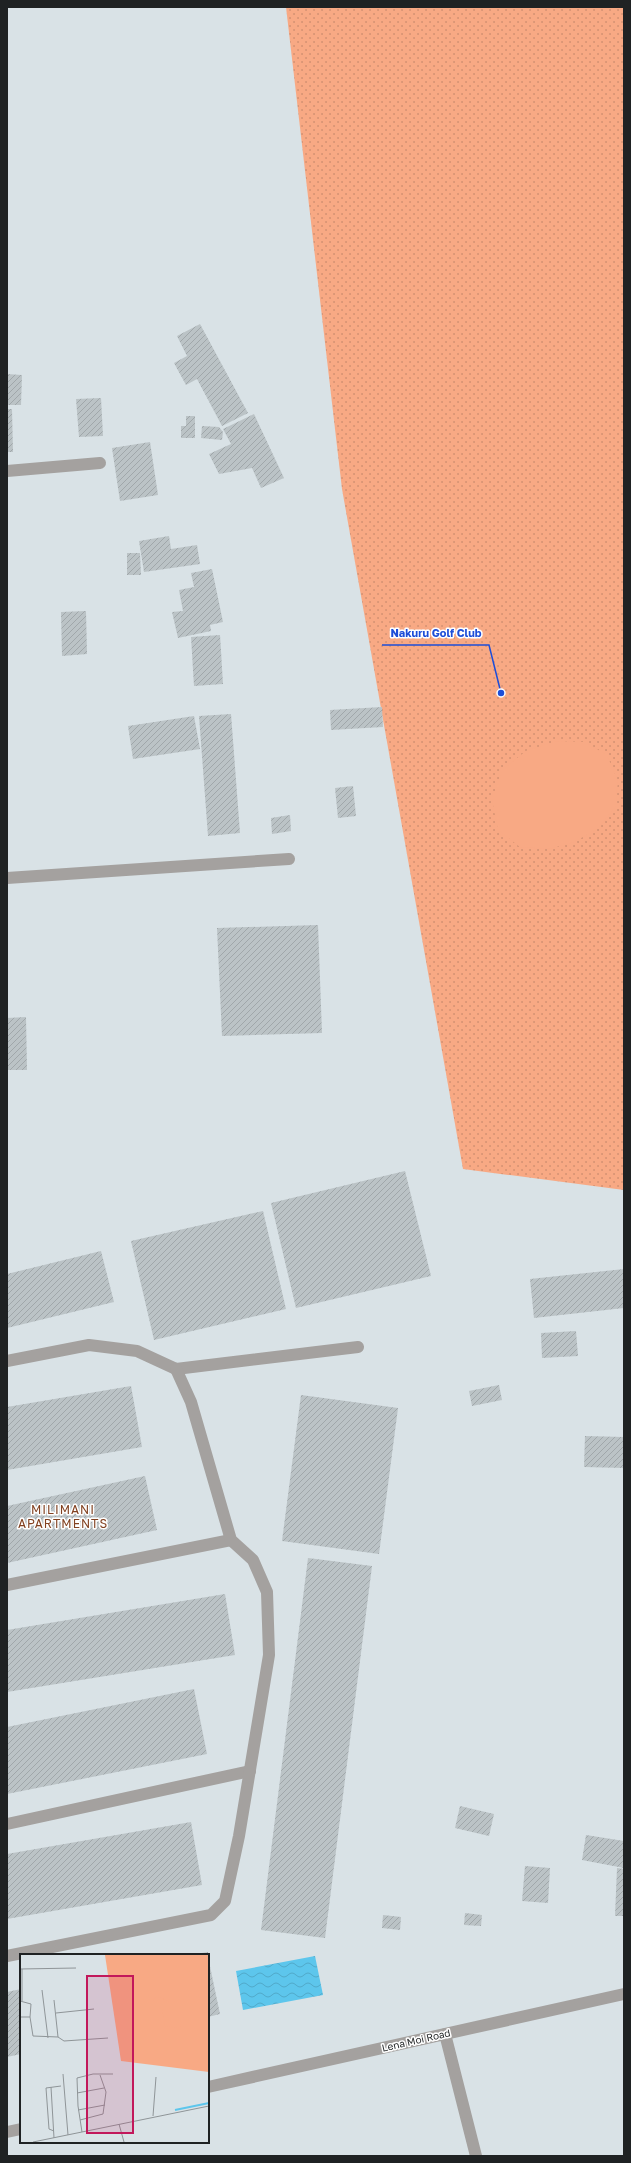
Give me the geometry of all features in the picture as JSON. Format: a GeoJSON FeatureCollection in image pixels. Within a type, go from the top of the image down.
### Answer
{"type":"FeatureCollection","features":[{"type":"Feature","properties":{"kind":"street"},"geometry":{"type":"LineString","coordinates":[[7,471],[100,463]]}},
{"type":"Feature","properties":{"kind":"street"},"geometry":{"type":"LineString","coordinates":[[7,878],[289,859]]}},
{"type":"Feature","properties":{"kind":"street"},"geometry":{"type":"LineString","coordinates":[[7,1361],[89,1345],[137,1351],[176,1369],[358,1347]]}},
{"type":"Feature","properties":{"kind":"street"},"geometry":{"type":"LineString","coordinates":[[7,1956],[210,1915],[225,1901],[239,1836],[269,1655],[267,1592],[253,1560],[231,1540],[191,1402],[176,1369]]}},
{"type":"Feature","properties":{"kind":"street"},"geometry":{"type":"LineString","coordinates":[[7,1585],[231,1540]]}},
{"type":"Feature","properties":{"kind":"street"},"geometry":{"type":"LineString","coordinates":[[7,1824],[250,1771]]}},
{"type":"Feature","properties":{"kind":"street","name":"Lena Moi Road"},"geometry":{"type":"LineString","coordinates":[[209,2087],[624,1994]]}},
{"type":"Feature","properties":{"kind":"street"},"geometry":{"type":"LineString","coordinates":[[445,2034],[476,2156]]}},
{"type":"Feature","properties":{"kind":"street"},"geometry":{"type":"LineString","coordinates":[[7,2132],[20,2129]]}},
{"type":"Feature","properties":{"kind":"shaded area"},"geometry":{"type":"Polygon","coordinates":[[[286,7],[624,7],[624,1190],[463,1169],[342,489],[286,7]]]}},
{"type":"Feature","properties":{"kind":"shaded area"},"geometry":{"type":"Polygon","coordinates":[[[557,741],[585,742],[607,755],[618,781],[615,807],[599,828],[574,842],[549,849],[520,847],[498,830],[492,800],[502,770],[526,751],[557,741]]]}},
{"type":"Feature","properties":{"kind":"water"},"geometry":{"type":"Polygon","coordinates":[[[315,1956],[323,1995],[243,2010],[236,1971],[315,1956]]]}},
{"type":"Feature","properties":{"kind":"building"},"geometry":{"type":"Polygon","coordinates":[[[200,324],[248,413],[222,426],[197,379],[186,385],[174,363],[187,356],[177,336],[200,324]]]}},
{"type":"Feature","properties":{"kind":"building"},"geometry":{"type":"Polygon","coordinates":[[[7,374],[22,375],[21,405],[7,405],[7,374]]]}},
{"type":"Feature","properties":{"kind":"building"},"geometry":{"type":"Polygon","coordinates":[[[101,398],[103,436],[79,437],[76,399],[101,398]]]}},
{"type":"Feature","properties":{"kind":"building"},"geometry":{"type":"Polygon","coordinates":[[[7,409],[12,409],[13,452],[7,452],[7,409]]]}},
{"type":"Feature","properties":{"kind":"building"},"geometry":{"type":"Polygon","coordinates":[[[254,414],[284,478],[261,488],[252,468],[219,474],[209,454],[231,444],[223,429],[254,414]]]}},
{"type":"Feature","properties":{"kind":"building"},"geometry":{"type":"Polygon","coordinates":[[[186,416],[195,416],[195,438],[181,438],[181,426],[186,426],[186,416]]]}},
{"type":"Feature","properties":{"kind":"building"},"geometry":{"type":"Polygon","coordinates":[[[202,426],[219,427],[223,432],[222,440],[201,438],[202,426]]]}},
{"type":"Feature","properties":{"kind":"building"},"geometry":{"type":"Polygon","coordinates":[[[150,442],[158,495],[120,501],[112,448],[150,442]]]}},
{"type":"Feature","properties":{"kind":"building"},"geometry":{"type":"Polygon","coordinates":[[[169,536],[171,549],[197,545],[200,564],[144,572],[139,541],[169,536]]]}},
{"type":"Feature","properties":{"kind":"building"},"geometry":{"type":"Polygon","coordinates":[[[127,553],[140,553],[141,575],[127,575],[127,553]]]}},
{"type":"Feature","properties":{"kind":"building"},"geometry":{"type":"Polygon","coordinates":[[[212,569],[223,622],[210,625],[211,631],[178,638],[172,612],[183,611],[179,590],[194,587],[191,573],[212,569]]]}},
{"type":"Feature","properties":{"kind":"building"},"geometry":{"type":"Polygon","coordinates":[[[86,611],[87,654],[62,656],[61,612],[86,611]]]}},
{"type":"Feature","properties":{"kind":"building"},"geometry":{"type":"Polygon","coordinates":[[[220,635],[223,684],[194,686],[191,637],[220,635]]]}},
{"type":"Feature","properties":{"kind":"building"},"geometry":{"type":"Polygon","coordinates":[[[382,707],[383,727],[331,730],[330,710],[382,707]]]}},
{"type":"Feature","properties":{"kind":"building"},"geometry":{"type":"Polygon","coordinates":[[[231,714],[240,833],[208,836],[199,716],[231,714]]]}},
{"type":"Feature","properties":{"kind":"building"},"geometry":{"type":"Polygon","coordinates":[[[194,716],[200,749],[133,759],[128,726],[194,716]]]}},
{"type":"Feature","properties":{"kind":"building"},"geometry":{"type":"Polygon","coordinates":[[[353,786],[356,816],[338,818],[335,788],[353,786]]]}},
{"type":"Feature","properties":{"kind":"building"},"geometry":{"type":"Polygon","coordinates":[[[290,815],[291,831],[272,834],[271,818],[290,815]]]}},
{"type":"Feature","properties":{"kind":"building"},"geometry":{"type":"Polygon","coordinates":[[[318,925],[322,1033],[222,1036],[217,928],[318,925]]]}},
{"type":"Feature","properties":{"kind":"building"},"geometry":{"type":"Polygon","coordinates":[[[26,1017],[27,1070],[7,1070],[7,1018],[26,1017]]]}},
{"type":"Feature","properties":{"kind":"building"},"geometry":{"type":"Polygon","coordinates":[[[405,1171],[431,1276],[296,1308],[271,1203],[405,1171]]]}},
{"type":"Feature","properties":{"kind":"building"},"geometry":{"type":"Polygon","coordinates":[[[263,1211],[286,1309],[154,1340],[131,1241],[263,1211]]]}},
{"type":"Feature","properties":{"kind":"building"},"geometry":{"type":"Polygon","coordinates":[[[101,1251],[114,1302],[7,1328],[7,1274],[101,1251]]]}},
{"type":"Feature","properties":{"kind":"building"},"geometry":{"type":"Polygon","coordinates":[[[624,1269],[624,1308],[534,1318],[530,1279],[624,1269]]]}},
{"type":"Feature","properties":{"kind":"building"},"geometry":{"type":"Polygon","coordinates":[[[576,1331],[578,1356],[542,1358],[541,1333],[576,1331]]]}},
{"type":"Feature","properties":{"kind":"building"},"geometry":{"type":"Polygon","coordinates":[[[499,1385],[502,1400],[472,1406],[469,1391],[499,1385]]]}},
{"type":"Feature","properties":{"kind":"building"},"geometry":{"type":"Polygon","coordinates":[[[131,1386],[142,1447],[7,1470],[7,1407],[131,1386]]]}},
{"type":"Feature","properties":{"kind":"building"},"geometry":{"type":"Polygon","coordinates":[[[301,1395],[398,1408],[379,1554],[282,1541],[301,1395]]]}},
{"type":"Feature","properties":{"kind":"building"},"geometry":{"type":"Polygon","coordinates":[[[585,1436],[624,1437],[624,1468],[584,1467],[585,1436]]]}},
{"type":"Feature","properties":{"kind":"building"},"geometry":{"type":"Polygon","coordinates":[[[145,1476],[157,1530],[7,1563],[7,1506],[145,1476]]]}},
{"type":"Feature","properties":{"kind":"building"},"geometry":{"type":"Polygon","coordinates":[[[308,1558],[372,1566],[325,1938],[261,1930],[308,1558]]]}},
{"type":"Feature","properties":{"kind":"building"},"geometry":{"type":"Polygon","coordinates":[[[225,1594],[235,1655],[7,1692],[7,1630],[225,1594]]]}},
{"type":"Feature","properties":{"kind":"building"},"geometry":{"type":"Polygon","coordinates":[[[194,1689],[207,1754],[7,1794],[7,1727],[194,1689]]]}},
{"type":"Feature","properties":{"kind":"building"},"geometry":{"type":"Polygon","coordinates":[[[460,1806],[494,1814],[489,1836],[455,1828],[460,1806]]]}},
{"type":"Feature","properties":{"kind":"building"},"geometry":{"type":"Polygon","coordinates":[[[191,1822],[202,1885],[7,1919],[7,1854],[191,1822]]]}},
{"type":"Feature","properties":{"kind":"building"},"geometry":{"type":"Polygon","coordinates":[[[586,1835],[624,1841],[624,1868],[582,1860],[586,1835]]]}},
{"type":"Feature","properties":{"kind":"building"},"geometry":{"type":"Polygon","coordinates":[[[525,1866],[550,1868],[548,1903],[522,1901],[525,1866]]]}},
{"type":"Feature","properties":{"kind":"building"},"geometry":{"type":"Polygon","coordinates":[[[617,1868],[624,1869],[624,1916],[615,1916],[617,1868]]]}},
{"type":"Feature","properties":{"kind":"building"},"geometry":{"type":"Polygon","coordinates":[[[465,1913],[482,1915],[481,1926],[464,1925],[465,1913]]]}},
{"type":"Feature","properties":{"kind":"building"},"geometry":{"type":"Polygon","coordinates":[[[383,1915],[401,1917],[400,1930],[382,1928],[383,1915]]]}},
{"type":"Feature","properties":{"kind":"building"},"geometry":{"type":"Polygon","coordinates":[[[208,1952],[208,1954],[195,1954],[208,1952]]]}},
{"type":"Feature","properties":{"kind":"building"},"geometry":{"type":"Polygon","coordinates":[[[209,1962],[220,2014],[209,2017],[209,1962]]]}},
{"type":"Feature","properties":{"kind":"building"},"geometry":{"type":"Polygon","coordinates":[[[20,1989],[20,2054],[7,2057],[7,1992],[20,1989]]]}},
{"type":"Feature","properties":{"kind":"place","name":"Nakuru Golf Club"},"geometry":{"type":"Point","coordinates":[501,693]}},
{"type":"Feature","properties":{"kind":"district","name":"MILIMANI APARTMENTS"},"geometry":{"type":"Point","coordinates":[63,1517]}}]}
